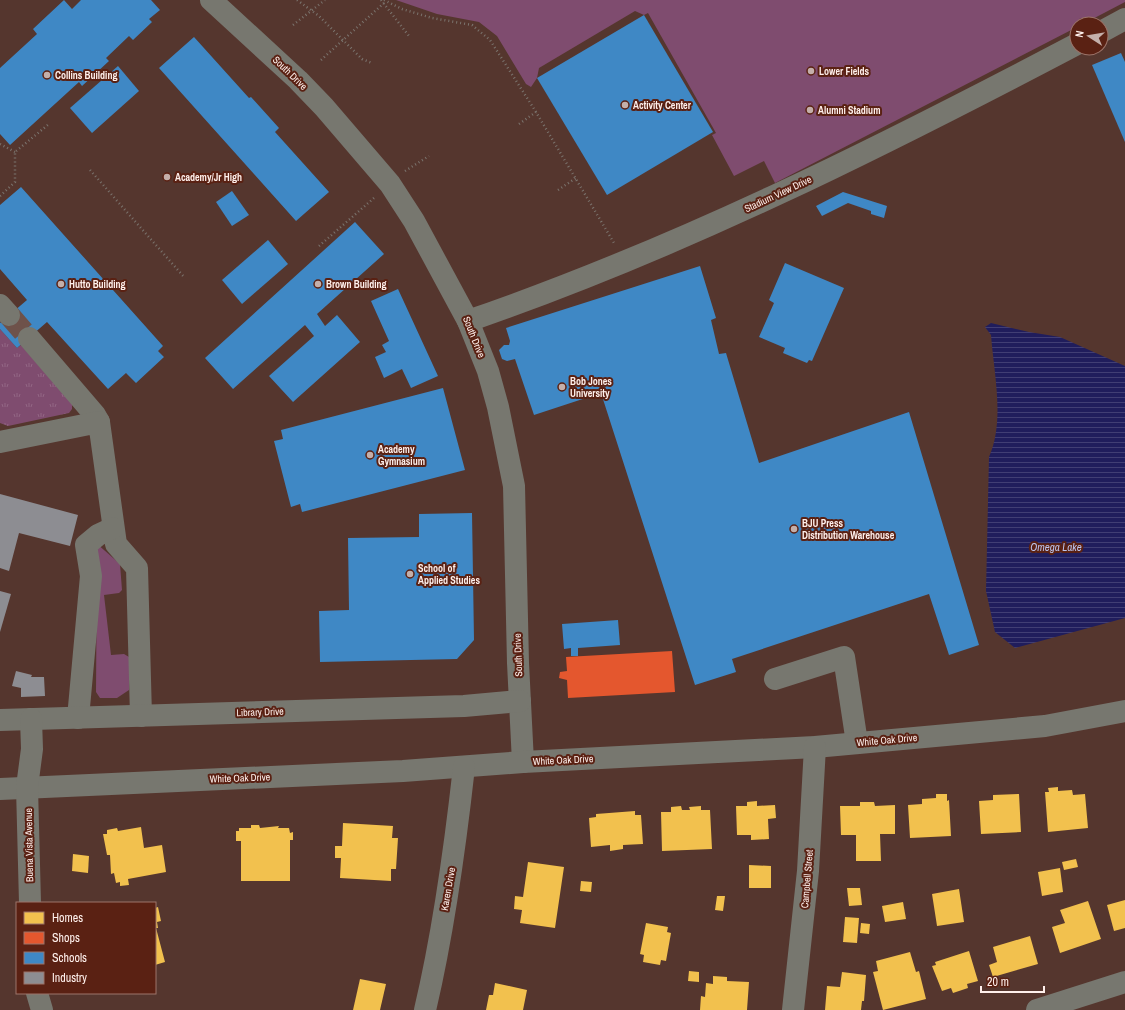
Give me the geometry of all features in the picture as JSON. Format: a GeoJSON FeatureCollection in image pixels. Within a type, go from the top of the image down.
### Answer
{"type":"FeatureCollection","features":[{"type":"Feature","properties":{"kind":"street","name":"South Drive"},"geometry":{"type":"LineString","coordinates":[[211,0],[324,106],[390,184],[414,221],[468,321],[488,371],[498,406],[514,486],[523,762]]}},
{"type":"Feature","properties":{"kind":"street"},"geometry":{"type":"LineString","coordinates":[[1109,28],[1125,19]]}},
{"type":"Feature","properties":{"kind":"street","name":"Stadium View Drive"},"geometry":{"type":"LineString","coordinates":[[468,321],[577,281],[764,202],[959,106],[1069,48]]}},
{"type":"Feature","properties":{"kind":"street"},"geometry":{"type":"LineString","coordinates":[[29,338],[96,415],[99,422],[116,544],[137,568],[141,716]]}},
{"type":"Feature","properties":{"kind":"street"},"geometry":{"type":"LineString","coordinates":[[0,442],[99,422]]}},
{"type":"Feature","properties":{"kind":"street"},"geometry":{"type":"LineString","coordinates":[[78,718],[91,576],[86,545],[98,534],[113,528]]}},
{"type":"Feature","properties":{"kind":"street"},"geometry":{"type":"LineString","coordinates":[[774,679],[844,657],[858,743]]}},
{"type":"Feature","properties":{"kind":"street","name":"Library Drive"},"geometry":{"type":"LineString","coordinates":[[0,720],[464,706],[520,701]]}},
{"type":"Feature","properties":{"kind":"street","name":"White Oak Drive"},"geometry":{"type":"LineString","coordinates":[[0,789],[403,771],[523,762],[815,747],[1045,726],[1125,712]]}},
{"type":"Feature","properties":{"kind":"street","name":"Buena Vista Avenue"},"geometry":{"type":"LineString","coordinates":[[30,902],[28,787],[32,749],[31,719]]}},
{"type":"Feature","properties":{"kind":"street","name":"Campbell Street"},"geometry":{"type":"LineString","coordinates":[[793,1010],[808,871],[815,747]]}},
{"type":"Feature","properties":{"kind":"street","name":"Karen Drive"},"geometry":{"type":"LineString","coordinates":[[425,1010],[433,979],[456,839],[464,767]]}},
{"type":"Feature","properties":{"kind":"street"},"geometry":{"type":"LineString","coordinates":[[1037,1010],[1125,982]]}},
{"type":"Feature","properties":{"kind":"street"},"geometry":{"type":"LineString","coordinates":[[37,994],[42,1010]]}},
{"type":"Feature","properties":{"kind":"path"},"geometry":{"type":"LineString","coordinates":[[297,0],[343,40],[362,59],[372,63]]}},
{"type":"Feature","properties":{"kind":"path"},"geometry":{"type":"LineString","coordinates":[[293,25],[325,0]]}},
{"type":"Feature","properties":{"kind":"path"},"geometry":{"type":"LineString","coordinates":[[383,1],[409,36]]}},
{"type":"Feature","properties":{"kind":"path"},"geometry":{"type":"LineString","coordinates":[[321,60],[383,1]]}},
{"type":"Feature","properties":{"kind":"path"},"geometry":{"type":"LineString","coordinates":[[383,1],[402,9],[432,18],[472,25],[490,40],[536,112],[615,244]]}},
{"type":"Feature","properties":{"kind":"path"},"geometry":{"type":"LineString","coordinates":[[519,124],[536,112]]}},
{"type":"Feature","properties":{"kind":"path"},"geometry":{"type":"LineString","coordinates":[[15,152],[49,124]]}},
{"type":"Feature","properties":{"kind":"path"},"geometry":{"type":"LineString","coordinates":[[0,144],[15,152]]}},
{"type":"Feature","properties":{"kind":"path"},"geometry":{"type":"LineString","coordinates":[[0,196],[15,182],[15,152]]}},
{"type":"Feature","properties":{"kind":"path"},"geometry":{"type":"LineString","coordinates":[[409,168],[429,156]]}},
{"type":"Feature","properties":{"kind":"path"},"geometry":{"type":"LineString","coordinates":[[90,170],[184,277]]}},
{"type":"Feature","properties":{"kind":"path"},"geometry":{"type":"LineString","coordinates":[[558,190],[576,178]]}},
{"type":"Feature","properties":{"kind":"path"},"geometry":{"type":"LineString","coordinates":[[319,246],[377,195]]}},
{"type":"Feature","properties":{"kind":"green space","name":"Alumni Stadium"},"geometry":{"type":"Polygon","coordinates":[[[396,0],[1125,0],[1125,2],[1098,16],[1069,16],[1069,31],[775,183],[764,161],[734,176],[712,135],[716,133],[648,13],[644,15],[635,11],[539,68],[537,78],[531,87],[526,84],[497,36],[479,22],[437,14],[396,0]]]}},
{"type":"Feature","properties":{"kind":"green space"},"geometry":{"type":"Polygon","coordinates":[[[0,329],[17,348],[21,345],[72,404],[72,409],[69,413],[8,426],[0,423],[0,329]]]}},
{"type":"Feature","properties":{"kind":"green space"},"geometry":{"type":"Polygon","coordinates":[[[96,543],[120,564],[122,590],[119,593],[104,595],[111,655],[124,654],[129,657],[129,690],[117,698],[100,698],[96,692],[96,543]]]}},
{"type":"Feature","properties":{"kind":"water","name":"Omega Lake"},"geometry":{"type":"Polygon","coordinates":[[[991,323],[1029,332],[1060,337],[1125,366],[1125,618],[1015,648],[995,632],[986,591],[989,457],[994,443],[997,413],[996,381],[991,335],[985,327],[991,323]]]}},
{"type":"Feature","properties":{"kind":"building: Homes"},"geometry":{"type":"Polygon","coordinates":[[[1058,787],[1058,791],[1072,790],[1073,795],[1085,794],[1088,828],[1048,832],[1045,792],[1049,792],[1048,788],[1058,787]]]}},
{"type":"Feature","properties":{"kind":"building: Homes"},"geometry":{"type":"Polygon","coordinates":[[[936,794],[947,794],[947,801],[949,800],[951,836],[910,838],[908,805],[922,804],[922,799],[936,798],[936,794]]]}},
{"type":"Feature","properties":{"kind":"building: Homes"},"geometry":{"type":"Polygon","coordinates":[[[1019,794],[1021,832],[981,834],[979,801],[993,800],[993,795],[1019,794]]]}},
{"type":"Feature","properties":{"kind":"building: Homes"},"geometry":{"type":"Polygon","coordinates":[[[757,801],[757,806],[775,805],[776,818],[768,819],[769,839],[751,840],[751,835],[737,835],[736,806],[747,806],[747,802],[757,801]]]}},
{"type":"Feature","properties":{"kind":"building: Homes"},"geometry":{"type":"Polygon","coordinates":[[[860,802],[874,802],[875,806],[895,805],[895,834],[880,834],[881,861],[856,861],[856,835],[841,835],[840,806],[860,806],[860,802]]]}},
{"type":"Feature","properties":{"kind":"building: Homes"},"geometry":{"type":"Polygon","coordinates":[[[681,806],[682,810],[690,810],[689,807],[701,806],[701,810],[710,810],[712,849],[662,851],[661,812],[671,812],[671,807],[681,806]]]}},
{"type":"Feature","properties":{"kind":"building: Homes"},"geometry":{"type":"Polygon","coordinates":[[[635,811],[635,815],[641,815],[643,844],[623,845],[623,849],[610,851],[610,845],[591,847],[589,818],[596,817],[596,814],[635,811]]]}},
{"type":"Feature","properties":{"kind":"building: Homes"},"geometry":{"type":"Polygon","coordinates":[[[343,823],[393,826],[392,838],[398,838],[396,869],[391,869],[391,881],[340,878],[341,858],[335,858],[335,846],[342,846],[343,823]]]}},
{"type":"Feature","properties":{"kind":"building: Homes"},"geometry":{"type":"Polygon","coordinates":[[[251,825],[259,825],[260,828],[279,826],[278,828],[289,828],[290,833],[293,832],[293,840],[290,840],[290,881],[241,881],[241,841],[236,841],[236,831],[239,831],[239,828],[251,828],[251,825]]]}},
{"type":"Feature","properties":{"kind":"building: Homes"},"geometry":{"type":"Polygon","coordinates":[[[141,827],[144,848],[162,845],[166,872],[128,879],[129,885],[120,886],[120,882],[116,883],[114,873],[111,874],[110,855],[107,855],[103,834],[107,834],[107,830],[117,828],[118,831],[141,827]]]}},
{"type":"Feature","properties":{"kind":"building: Homes"},"geometry":{"type":"Polygon","coordinates":[[[73,854],[89,856],[88,873],[72,871],[73,854]]]}},
{"type":"Feature","properties":{"kind":"building: Homes"},"geometry":{"type":"Polygon","coordinates":[[[1076,859],[1078,867],[1064,870],[1062,862],[1076,859]]]}},
{"type":"Feature","properties":{"kind":"building: Homes"},"geometry":{"type":"Polygon","coordinates":[[[528,862],[564,867],[555,928],[520,923],[522,910],[514,909],[515,896],[523,897],[528,862]]]}},
{"type":"Feature","properties":{"kind":"building: Homes"},"geometry":{"type":"Polygon","coordinates":[[[749,865],[771,866],[771,888],[749,888],[749,865]]]}},
{"type":"Feature","properties":{"kind":"building: Homes"},"geometry":{"type":"Polygon","coordinates":[[[1060,868],[1063,892],[1042,896],[1038,872],[1060,868]]]}},
{"type":"Feature","properties":{"kind":"building: Homes"},"geometry":{"type":"Polygon","coordinates":[[[581,881],[592,882],[591,892],[580,891],[581,881]]]}},
{"type":"Feature","properties":{"kind":"building: Homes"},"geometry":{"type":"Polygon","coordinates":[[[847,888],[860,888],[862,905],[849,906],[847,888]]]}},
{"type":"Feature","properties":{"kind":"building: Homes"},"geometry":{"type":"Polygon","coordinates":[[[959,889],[964,922],[937,926],[932,894],[959,889]]]}},
{"type":"Feature","properties":{"kind":"building: Homes"},"geometry":{"type":"Polygon","coordinates":[[[717,896],[725,896],[723,911],[715,910],[717,896]]]}},
{"type":"Feature","properties":{"kind":"building: Homes"},"geometry":{"type":"Polygon","coordinates":[[[1125,900],[1125,928],[1114,931],[1107,905],[1125,900]]]}},
{"type":"Feature","properties":{"kind":"building: Homes"},"geometry":{"type":"Polygon","coordinates":[[[1088,901],[1101,939],[1060,953],[1052,927],[1065,923],[1060,910],[1088,901]]]}},
{"type":"Feature","properties":{"kind":"building: Homes"},"geometry":{"type":"Polygon","coordinates":[[[903,902],[906,919],[885,922],[882,906],[903,902]]]}},
{"type":"Feature","properties":{"kind":"building: Homes"},"geometry":{"type":"Polygon","coordinates":[[[158,907],[161,921],[157,922],[158,928],[156,928],[156,908],[158,907]]]}},
{"type":"Feature","properties":{"kind":"building: Homes"},"geometry":{"type":"Polygon","coordinates":[[[845,917],[859,918],[857,943],[843,942],[845,917]]]}},
{"type":"Feature","properties":{"kind":"building: Homes"},"geometry":{"type":"Polygon","coordinates":[[[646,923],[668,927],[667,932],[671,933],[666,961],[661,960],[660,965],[643,962],[644,955],[640,954],[646,923]]]}},
{"type":"Feature","properties":{"kind":"building: Homes"},"geometry":{"type":"Polygon","coordinates":[[[861,923],[870,924],[869,934],[860,933],[861,923]]]}},
{"type":"Feature","properties":{"kind":"building: Homes"},"geometry":{"type":"Polygon","coordinates":[[[156,928],[165,962],[156,965],[156,928]]]}},
{"type":"Feature","properties":{"kind":"building: Homes"},"geometry":{"type":"Polygon","coordinates":[[[1030,936],[1038,964],[993,977],[989,965],[997,962],[993,947],[1030,936]]]}},
{"type":"Feature","properties":{"kind":"building: Homes"},"geometry":{"type":"Polygon","coordinates":[[[969,951],[978,981],[967,984],[968,988],[953,993],[951,988],[942,991],[932,966],[936,965],[935,962],[969,951]]]}},
{"type":"Feature","properties":{"kind":"building: Homes"},"geometry":{"type":"Polygon","coordinates":[[[910,952],[916,972],[919,971],[926,999],[883,1010],[873,972],[878,971],[876,961],[910,952]]]}},
{"type":"Feature","properties":{"kind":"building: Homes"},"geometry":{"type":"Polygon","coordinates":[[[689,971],[699,972],[699,982],[688,981],[689,971]]]}},
{"type":"Feature","properties":{"kind":"building: Homes"},"geometry":{"type":"Polygon","coordinates":[[[842,972],[866,975],[864,1001],[862,1001],[861,1010],[825,1010],[827,986],[840,987],[842,972]]]}},
{"type":"Feature","properties":{"kind":"building: Homes"},"geometry":{"type":"Polygon","coordinates":[[[713,976],[727,977],[727,981],[749,982],[747,1010],[700,1010],[701,996],[705,997],[706,983],[713,984],[713,976]]]}},
{"type":"Feature","properties":{"kind":"building: Homes"},"geometry":{"type":"Polygon","coordinates":[[[360,979],[386,984],[380,1010],[353,1010],[360,979]]]}},
{"type":"Feature","properties":{"kind":"building: Homes"},"geometry":{"type":"Polygon","coordinates":[[[495,983],[527,990],[523,1010],[486,1010],[489,995],[493,995],[495,983]]]}},
{"type":"Feature","properties":{"kind":"building: Shops"},"geometry":{"type":"Polygon","coordinates":[[[672,651],[675,692],[568,698],[567,680],[559,678],[560,672],[567,671],[566,657],[672,651]]]}},
{"type":"Feature","properties":{"kind":"building: Schools","name":"Collins Building"},"geometry":{"type":"Polygon","coordinates":[[[64,0],[72,9],[81,0],[151,0],[160,10],[149,19],[152,22],[133,40],[129,36],[106,58],[109,61],[82,86],[79,82],[10,145],[0,134],[0,68],[37,34],[33,29],[64,0]]]}},
{"type":"Feature","properties":{"kind":"building: Schools","name":"Activity Center"},"geometry":{"type":"Polygon","coordinates":[[[644,15],[713,132],[607,195],[537,78],[644,15]]]}},
{"type":"Feature","properties":{"kind":"building: Schools"},"geometry":{"type":"Polygon","coordinates":[[[194,37],[249,98],[251,97],[279,128],[275,132],[329,192],[296,221],[159,68],[194,37]]]}},
{"type":"Feature","properties":{"kind":"building: Schools"},"geometry":{"type":"Polygon","coordinates":[[[1121,53],[1125,62],[1125,142],[1092,65],[1121,53]]]}},
{"type":"Feature","properties":{"kind":"building: Schools"},"geometry":{"type":"Polygon","coordinates":[[[118,66],[139,91],[92,133],[70,108],[118,66]]]}},
{"type":"Feature","properties":{"kind":"building: Schools","name":"Hutto Building"},"geometry":{"type":"Polygon","coordinates":[[[21,187],[163,346],[158,351],[164,357],[136,383],[126,373],[108,389],[47,322],[17,348],[0,329],[0,323],[27,300],[0,269],[0,205],[21,187]]]}},
{"type":"Feature","properties":{"kind":"building: Schools"},"geometry":{"type":"Polygon","coordinates":[[[232,191],[249,215],[232,226],[216,202],[232,191]]]}},
{"type":"Feature","properties":{"kind":"building: Schools"},"geometry":{"type":"Polygon","coordinates":[[[843,192],[887,206],[884,218],[871,214],[871,211],[848,203],[822,216],[816,206],[843,192]]]}},
{"type":"Feature","properties":{"kind":"building: Schools","name":"Brown Building"},"geometry":{"type":"Polygon","coordinates":[[[355,222],[384,254],[317,314],[325,326],[337,315],[360,342],[293,402],[269,376],[314,336],[305,325],[233,389],[205,358],[355,222]]]}},
{"type":"Feature","properties":{"kind":"building: Schools"},"geometry":{"type":"Polygon","coordinates":[[[268,240],[288,264],[242,304],[222,280],[268,240]]]}},
{"type":"Feature","properties":{"kind":"building: Schools"},"geometry":{"type":"Polygon","coordinates":[[[785,263],[844,288],[812,361],[809,360],[807,363],[783,353],[785,348],[759,337],[774,303],[769,300],[785,263]]]}},
{"type":"Feature","properties":{"kind":"building: Schools","name":"BJU Press Distribution Warehouse"},"geometry":{"type":"Polygon","coordinates":[[[700,266],[716,318],[711,320],[719,354],[726,353],[759,463],[909,412],[979,645],[949,655],[929,594],[732,659],[736,672],[695,685],[601,393],[534,415],[515,359],[507,361],[502,359],[499,350],[504,345],[509,345],[510,341],[506,328],[700,266]]]}},
{"type":"Feature","properties":{"kind":"building: Schools"},"geometry":{"type":"Polygon","coordinates":[[[398,289],[438,376],[411,388],[402,369],[384,378],[375,357],[386,352],[382,345],[389,341],[371,301],[398,289]]]}},
{"type":"Feature","properties":{"kind":"building: Schools","name":"Academy Gymnasium"},"geometry":{"type":"Polygon","coordinates":[[[443,388],[465,470],[302,512],[300,504],[291,507],[274,441],[283,439],[281,430],[443,388]]]}},
{"type":"Feature","properties":{"kind":"building: Schools","name":"School of Applied Studies"},"geometry":{"type":"Polygon","coordinates":[[[472,513],[474,640],[457,659],[320,662],[319,611],[349,610],[348,538],[419,537],[419,514],[472,513]]]}},
{"type":"Feature","properties":{"kind":"building: Schools"},"geometry":{"type":"Polygon","coordinates":[[[618,620],[620,645],[578,648],[578,656],[571,656],[571,648],[564,649],[562,624],[618,620]]]}},
{"type":"Feature","properties":{"kind":"building: Industry"},"geometry":{"type":"Polygon","coordinates":[[[0,494],[78,515],[70,546],[19,533],[9,571],[0,568],[0,494]]]}},
{"type":"Feature","properties":{"kind":"building: Industry"},"geometry":{"type":"Polygon","coordinates":[[[0,591],[11,594],[0,632],[0,591]]]}},
{"type":"Feature","properties":{"kind":"building: Industry"},"geometry":{"type":"Polygon","coordinates":[[[16,671],[32,675],[31,677],[44,677],[45,696],[21,697],[21,688],[12,686],[16,671]]]}},
{"type":"Feature","properties":{"kind":"tunnel"},"geometry":{"type":"LineString","coordinates":[[9,315],[29,338]]}},
{"type":"Feature","properties":{"kind":"place","name":"Lower Fields"},"geometry":{"type":"Point","coordinates":[811,71]}},
{"type":"Feature","properties":{"kind":"place","name":"Collins Building"},"geometry":{"type":"Point","coordinates":[47,75]}},
{"type":"Feature","properties":{"kind":"place","name":"Activity Center"},"geometry":{"type":"Point","coordinates":[625,105]}},
{"type":"Feature","properties":{"kind":"place","name":"Alumni Stadium"},"geometry":{"type":"Point","coordinates":[810,110]}},
{"type":"Feature","properties":{"kind":"place","name":"Academy/Jr High"},"geometry":{"type":"Point","coordinates":[167,177]}},
{"type":"Feature","properties":{"kind":"place","name":"Hutto Building"},"geometry":{"type":"Point","coordinates":[61,284]}},
{"type":"Feature","properties":{"kind":"place","name":"Brown Building"},"geometry":{"type":"Point","coordinates":[318,284]}},
{"type":"Feature","properties":{"kind":"place","name":"Bob Jones University"},"geometry":{"type":"Point","coordinates":[562,387]}},
{"type":"Feature","properties":{"kind":"place","name":"Academy Gymnasium"},"geometry":{"type":"Point","coordinates":[370,455]}},
{"type":"Feature","properties":{"kind":"place","name":"BJU Press Distribution Warehouse"},"geometry":{"type":"Point","coordinates":[794,529]}},
{"type":"Feature","properties":{"kind":"place","name":"School of Applied Studies"},"geometry":{"type":"Point","coordinates":[410,574]}}]}
